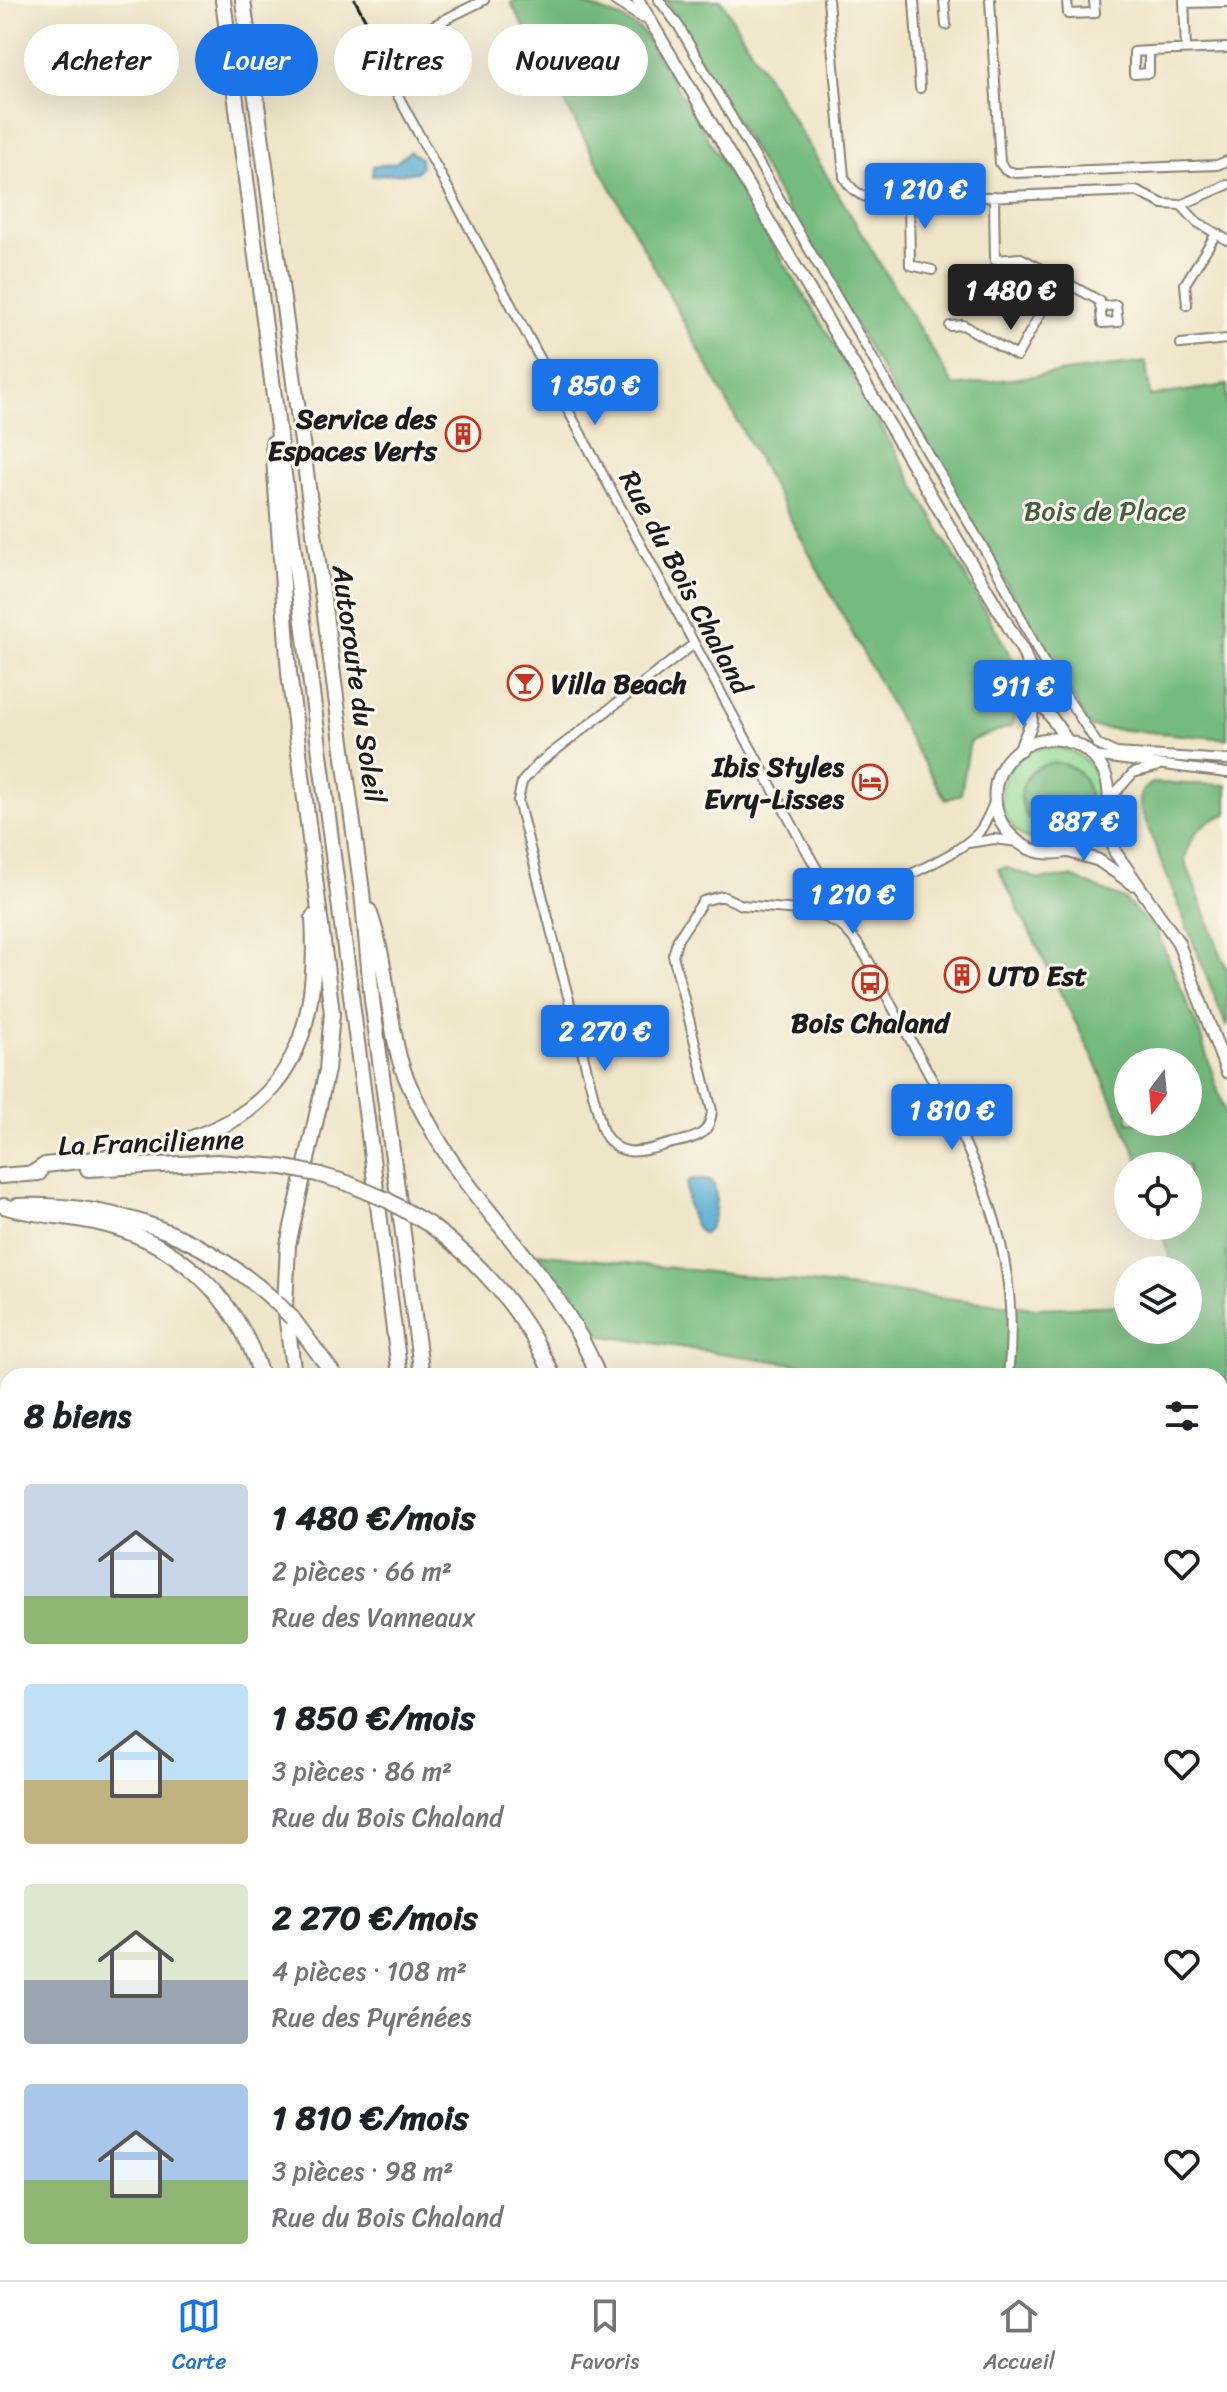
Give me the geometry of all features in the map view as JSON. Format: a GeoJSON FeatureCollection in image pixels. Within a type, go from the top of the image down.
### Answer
{"type":"FeatureCollection","features":[{"type":"Feature","properties":{"kind":"highway","name":"Autoroute du Soleil"},"geometry":{"type":"LineString","coordinates":[[223,0],[399,1368]]}},
{"type":"Feature","properties":{"kind":"highway","name":"Autoroute du Soleil"},"geometry":{"type":"LineString","coordinates":[[243,0],[362,892],[372,1000],[421,1368]]}},
{"type":"Feature","properties":{"kind":"highway"},"geometry":{"type":"LineString","coordinates":[[33,1173],[45,1165],[151,1151],[210,1134],[247,1112],[278,1080],[301,1040],[313,992],[314,940],[307,829],[281,581],[273,476],[272,395]]}},
{"type":"Feature","properties":{"kind":"highway"},"geometry":{"type":"LineString","coordinates":[[293,1368],[285,1306],[288,1245],[325,1083],[331,1030],[327,959],[307,829]]}},
{"type":"Feature","properties":{"kind":"highway"},"geometry":{"type":"LineString","coordinates":[[362,892],[377,933],[398,1052],[420,1107],[449,1156],[543,1277],[602,1368]]}},
{"type":"Feature","properties":{"kind":"highway","name":"La Francilienne"},"geometry":{"type":"LineString","coordinates":[[0,1176],[202,1162],[282,1167],[347,1183],[430,1225],[505,1295],[527,1325],[549,1368]]}},
{"type":"Feature","properties":{"kind":"highway"},"geometry":{"type":"LineString","coordinates":[[2,1206],[76,1207],[146,1221],[212,1252],[275,1301],[292,1318],[329,1368]]}},
{"type":"Feature","properties":{"kind":"highway"},"geometry":{"type":"LineString","coordinates":[[2,1206],[32,1215],[107,1225],[136,1235],[174,1255],[204,1279],[233,1313],[249,1341],[258,1368]]}},
{"type":"Feature","properties":{"kind":"highway"},"geometry":{"type":"LineString","coordinates":[[581,1333],[595,1368]]}},
{"type":"Feature","properties":{"kind":"main road"},"geometry":{"type":"LineString","coordinates":[[616,0],[651,24]]}},
{"type":"Feature","properties":{"kind":"main road"},"geometry":{"type":"LineString","coordinates":[[638,0],[1023,651],[1045,708],[1068,742],[1093,756],[1106,777],[1107,813],[1115,852],[1178,942],[1227,1072]]}},
{"type":"Feature","properties":{"kind":"main road"},"geometry":{"type":"LineString","coordinates":[[1034,677],[1031,724],[1020,750],[1000,774],[996,798],[1003,823],[1018,842],[1039,851],[1067,851],[1106,864],[1151,900]]}},
{"type":"Feature","properties":{"kind":"main road"},"geometry":{"type":"LineString","coordinates":[[1020,750],[1038,741],[1068,742]]}},
{"type":"Feature","properties":{"kind":"main road"},"geometry":{"type":"LineString","coordinates":[[1067,851],[1093,835],[1107,813]]}},
{"type":"Feature","properties":{"kind":"street","name":"Rue du Bois Chaland"},"geometry":{"type":"LineString","coordinates":[[484,0],[408,42],[395,69],[397,94],[822,878],[828,918]]}},
{"type":"Feature","properties":{"kind":"street"},"geometry":{"type":"LineString","coordinates":[[659,0],[678,25],[858,331],[1001,578],[1043,661],[1098,745],[1116,753],[1227,760]]}},
{"type":"Feature","properties":{"kind":"street"},"geometry":{"type":"LineString","coordinates":[[828,0],[844,177],[858,196],[874,200],[909,200],[1120,190],[1136,191],[1163,204],[1181,205],[1227,185]]}},
{"type":"Feature","properties":{"kind":"street"},"geometry":{"type":"LineString","coordinates":[[914,0],[920,88]]}},
{"type":"Feature","properties":{"kind":"street"},"geometry":{"type":"LineString","coordinates":[[944,0],[946,25]]}},
{"type":"Feature","properties":{"kind":"street"},"geometry":{"type":"LineString","coordinates":[[990,0],[1000,163],[1005,170],[1015,173],[1217,165],[1227,161]]}},
{"type":"Feature","properties":{"kind":"street"},"geometry":{"type":"LineString","coordinates":[[1067,0],[1068,14],[1095,13],[1094,0]]}},
{"type":"Feature","properties":{"kind":"street"},"geometry":{"type":"LineString","coordinates":[[1186,49],[1184,2],[1227,2]]}},
{"type":"Feature","properties":{"kind":"street"},"geometry":{"type":"LineString","coordinates":[[1149,51],[1227,48]]}},
{"type":"Feature","properties":{"kind":"street"},"geometry":{"type":"LineString","coordinates":[[994,196],[995,260],[1021,258],[1100,301],[1100,307]]}},
{"type":"Feature","properties":{"kind":"street"},"geometry":{"type":"LineString","coordinates":[[909,200],[910,265],[932,270]]}},
{"type":"Feature","properties":{"kind":"street"},"geometry":{"type":"LineString","coordinates":[[1181,205],[1197,222],[1227,240]]}},
{"type":"Feature","properties":{"kind":"street"},"geometry":{"type":"LineString","coordinates":[[1187,305],[1185,284],[1216,234]]}},
{"type":"Feature","properties":{"kind":"street"},"geometry":{"type":"LineString","coordinates":[[950,326],[963,325],[1017,356],[1059,279]]}},
{"type":"Feature","properties":{"kind":"street"},"geometry":{"type":"LineString","coordinates":[[1181,344],[1227,339]]}},
{"type":"Feature","properties":{"kind":"street"},"geometry":{"type":"LineString","coordinates":[[694,644],[529,772],[518,801],[602,1129],[615,1148],[638,1153],[693,1138],[704,1132],[710,1123],[712,1111],[673,955],[703,901],[722,896],[754,907],[809,911],[838,923],[856,942],[971,1152],[993,1206],[1012,1299],[1008,1368]]}},
{"type":"Feature","properties":{"kind":"street"},"geometry":{"type":"LineString","coordinates":[[1093,756],[1227,773]]}},
{"type":"Feature","properties":{"kind":"street"},"geometry":{"type":"LineString","coordinates":[[1109,800],[1133,773],[1148,767],[1173,766]]}},
{"type":"Feature","properties":{"kind":"street"},"geometry":{"type":"LineString","coordinates":[[838,923],[872,894],[967,843],[985,824],[996,798]]}},
{"type":"Feature","properties":{"kind":"street"},"geometry":{"type":"LineString","coordinates":[[967,843],[994,839],[1018,842]]}},
{"type":"Feature","properties":{"kind":"street","name":"Rue du Bois Chaland"},"geometry":{"type":"LineString","coordinates":[[822,878],[842,894],[853,913],[856,942]]}},
{"type":"Feature","properties":{"kind":"street"},"geometry":{"type":"LineString","coordinates":[[809,911],[842,894],[872,894]]}},
{"type":"Feature","properties":{"kind":"green space"},"geometry":{"type":"Polygon","coordinates":[[[515,0],[573,0],[631,24],[522,24],[511,3],[515,0]]]}},
{"type":"Feature","properties":{"kind":"green space","name":"Bois de Place"},"geometry":{"type":"Polygon","coordinates":[[[665,0],[721,0],[954,386],[1146,362],[1150,396],[1227,385],[1227,739],[1090,727],[665,0]]]}},
{"type":"Feature","properties":{"kind":"green space"},"geometry":{"type":"Polygon","coordinates":[[[648,41],[845,362],[1022,676],[1012,726],[970,741],[961,794],[946,800],[909,738],[561,96],[648,96],[648,41]]]}},
{"type":"Feature","properties":{"kind":"green space"},"geometry":{"type":"Polygon","coordinates":[[[1051,747],[1070,750],[1086,761],[1097,777],[1100,796],[1097,815],[1086,831],[1070,842],[1051,845],[1032,842],[1016,831],[1005,815],[1002,796],[1005,777],[1016,761],[1032,750],[1051,747]]]}},
{"type":"Feature","properties":{"kind":"green space"},"geometry":{"type":"Polygon","coordinates":[[[1055,763],[1079,773],[1089,797],[1079,821],[1055,831],[1031,821],[1021,797],[1031,773],[1055,763]]]}},
{"type":"Feature","properties":{"kind":"green space"},"geometry":{"type":"Polygon","coordinates":[[[1153,783],[1227,785],[1227,814],[1198,830],[1185,861],[1227,970],[1227,1028],[1141,810],[1141,794],[1153,783]]]}},
{"type":"Feature","properties":{"kind":"green space"},"geometry":{"type":"Polygon","coordinates":[[[1007,868],[1039,879],[1072,877],[1124,899],[1157,932],[1199,1031],[1227,1120],[1227,1368],[823,1368],[591,1334],[537,1253],[1036,1308],[1114,1305],[1114,1344],[1202,1344],[1202,1256],[1169,1256],[1164,1240],[1202,1240],[1202,1152],[1135,1152],[1128,1136],[1202,1136],[1202,1048],[1114,1048],[1114,1104],[998,869],[1007,868]]]}},
{"type":"Feature","properties":{"kind":"water"},"geometry":{"type":"Polygon","coordinates":[[[410,151],[420,158],[421,167],[416,172],[372,176],[373,166],[395,163],[410,151]]]}},
{"type":"Feature","properties":{"kind":"water"},"geometry":{"type":"Polygon","coordinates":[[[688,1181],[712,1181],[714,1187],[714,1217],[704,1234],[695,1225],[688,1202],[688,1181]]]}},
{"type":"Feature","properties":{"kind":"railway"},"geometry":{"type":"LineString","coordinates":[[355,0],[366,21]]}},
{"type":"Feature","properties":{"kind":"place","name":"Service des Espaces Verts"},"geometry":{"type":"Point","coordinates":[463,434]}},
{"type":"Feature","properties":{"kind":"place","name":"Villa Beach"},"geometry":{"type":"Point","coordinates":[525,683]}},
{"type":"Feature","properties":{"kind":"place","name":"Ibis Styles Evry-Lisses"},"geometry":{"type":"Point","coordinates":[870,782]}},
{"type":"Feature","properties":{"kind":"place","name":"UTD Est"},"geometry":{"type":"Point","coordinates":[962,975]}},
{"type":"Feature","properties":{"kind":"place","name":"Bois Chaland"},"geometry":{"type":"Point","coordinates":[870,983]}}]}
